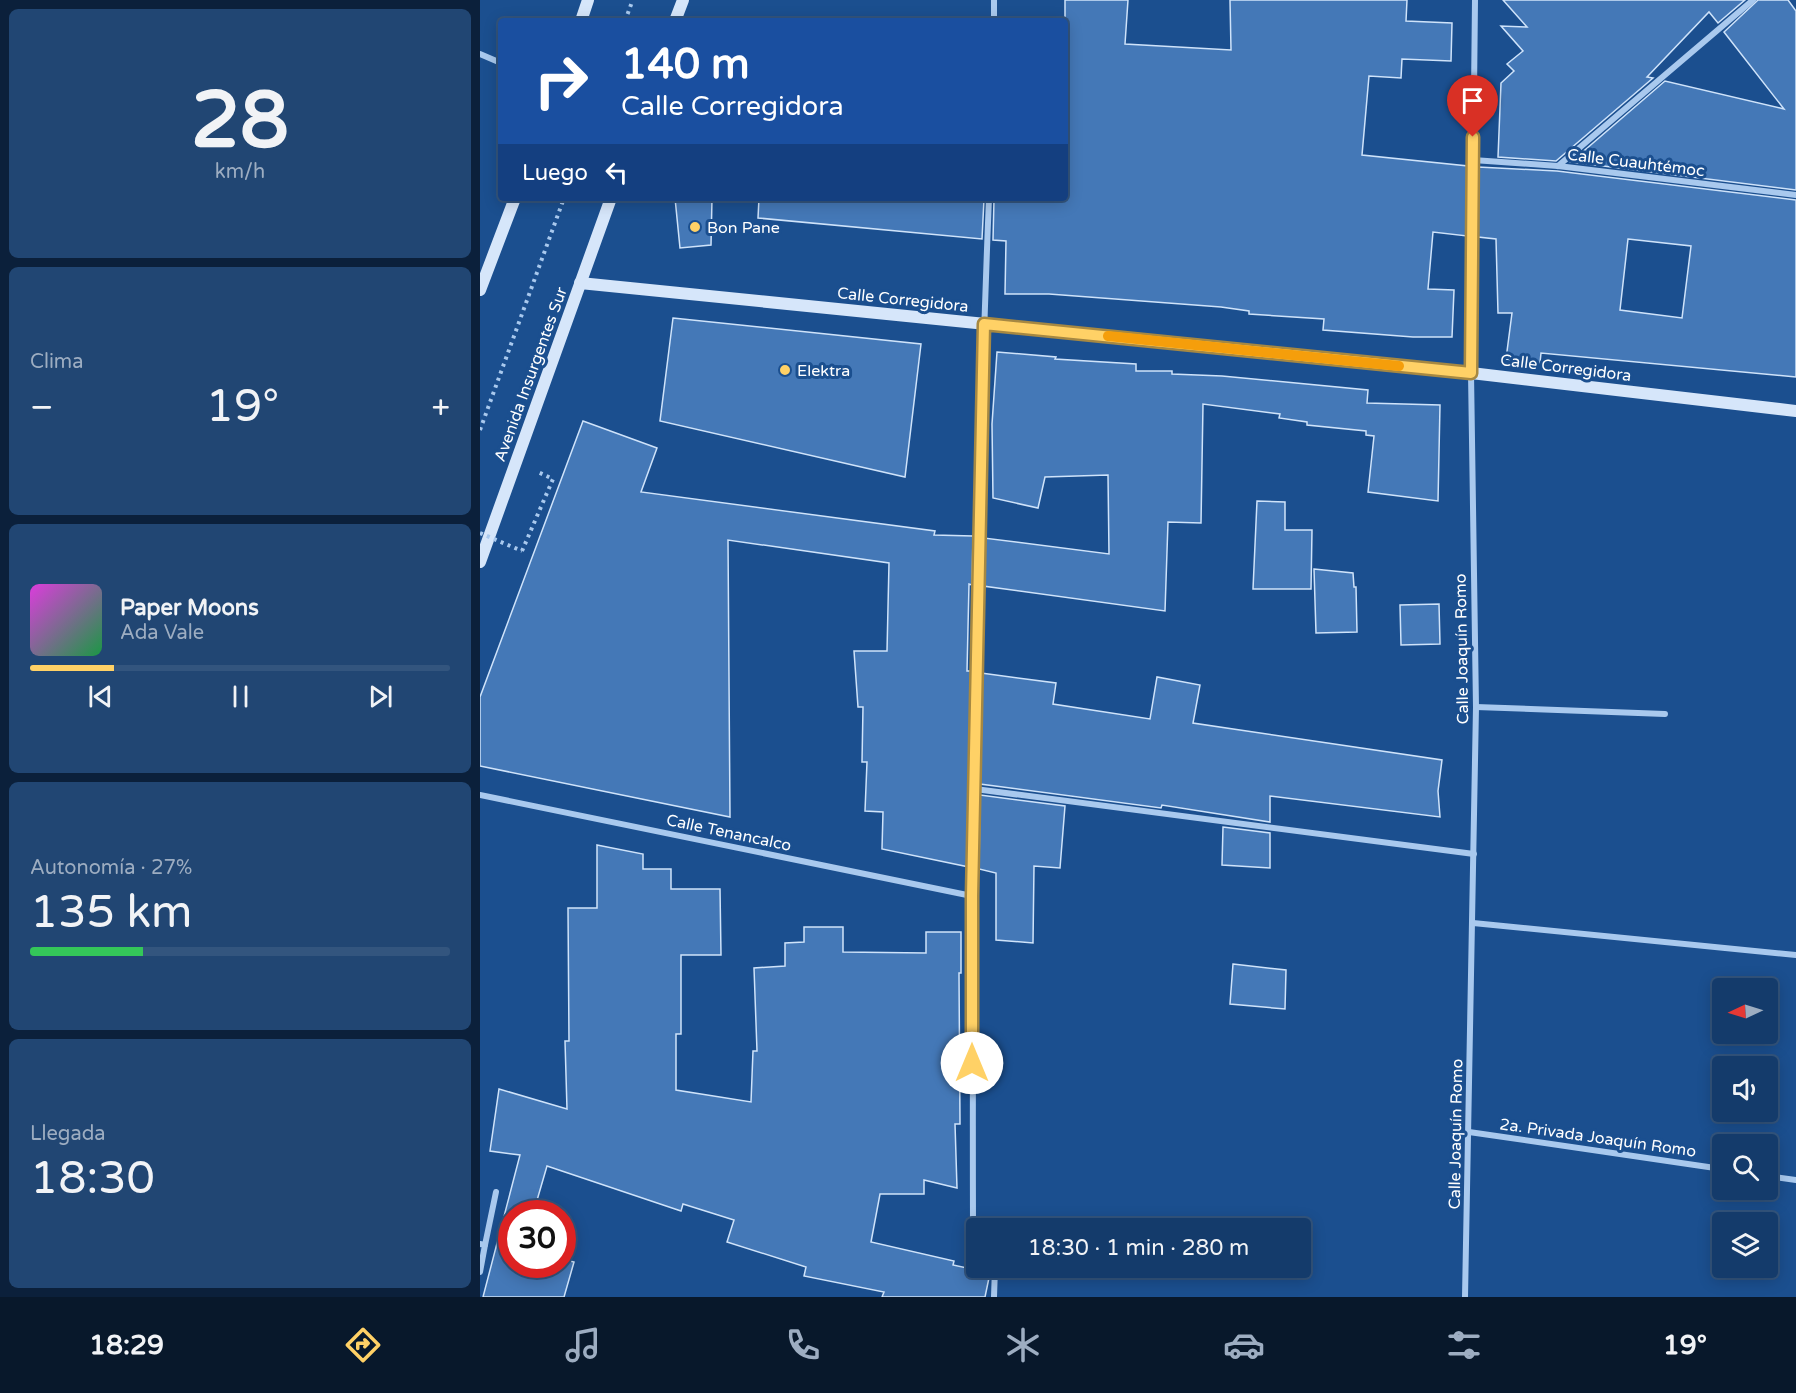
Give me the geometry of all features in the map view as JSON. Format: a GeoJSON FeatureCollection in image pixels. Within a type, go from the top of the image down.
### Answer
{"type":"FeatureCollection","features":[{"type":"Feature","properties":{"kind":"street"},"geometry":{"type":"LineString","coordinates":[[582,18],[588,0]]}},
{"type":"Feature","properties":{"kind":"street"},"geometry":{"type":"LineString","coordinates":[[676,18],[683,0]]}},
{"type":"Feature","properties":{"kind":"street"},"geometry":{"type":"LineString","coordinates":[[994,0],[994,18]]}},
{"type":"Feature","properties":{"kind":"street","name":"Calle Joaquín Romo"},"geometry":{"type":"LineString","coordinates":[[1465,1297],[1476,707],[1471,373],[1475,0]]}},
{"type":"Feature","properties":{"kind":"street"},"geometry":{"type":"LineString","coordinates":[[1558,166],[1753,0]]}},
{"type":"Feature","properties":{"kind":"street"},"geometry":{"type":"LineString","coordinates":[[480,54],[498,62]]}},
{"type":"Feature","properties":{"kind":"street","name":"Calle Cuauhtémoc"},"geometry":{"type":"LineString","coordinates":[[1473,160],[1558,166],[1796,195]]}},
{"type":"Feature","properties":{"kind":"street"},"geometry":{"type":"LineString","coordinates":[[480,290],[514,201]]}},
{"type":"Feature","properties":{"kind":"street","name":"Avenida Insurgentes Sur"},"geometry":{"type":"LineString","coordinates":[[480,562],[610,201]]}},
{"type":"Feature","properties":{"kind":"street"},"geometry":{"type":"LineString","coordinates":[[973,1218],[972,896],[984,324],[989,201]]}},
{"type":"Feature","properties":{"kind":"street","name":"Calle Corregidora"},"geometry":{"type":"LineString","coordinates":[[580,283],[1471,373],[1796,411]]}},
{"type":"Feature","properties":{"kind":"street"},"geometry":{"type":"LineString","coordinates":[[1476,707],[1665,714]]}},
{"type":"Feature","properties":{"kind":"street"},"geometry":{"type":"LineString","coordinates":[[975,789],[1474,854]]}},
{"type":"Feature","properties":{"kind":"street","name":"Calle Tenancalco"},"geometry":{"type":"LineString","coordinates":[[480,795],[972,896]]}},
{"type":"Feature","properties":{"kind":"street"},"geometry":{"type":"LineString","coordinates":[[1473,923],[1796,955]]}},
{"type":"Feature","properties":{"kind":"street","name":"2a. Privada Joaquín Romo"},"geometry":{"type":"LineString","coordinates":[[1469,1132],[1712,1168]]}},
{"type":"Feature","properties":{"kind":"street"},"geometry":{"type":"LineString","coordinates":[[1778,1178],[1796,1180]]}},
{"type":"Feature","properties":{"kind":"street"},"geometry":{"type":"LineString","coordinates":[[480,1272],[482,1245],[496,1192]]}},
{"type":"Feature","properties":{"kind":"street"},"geometry":{"type":"LineString","coordinates":[[994,1297],[995,1278]]}},
{"type":"Feature","properties":{"kind":"path"},"geometry":{"type":"LineString","coordinates":[[626,18],[632,2]]}},
{"type":"Feature","properties":{"kind":"path"},"geometry":{"type":"LineString","coordinates":[[480,430],[563,201]]}},
{"type":"Feature","properties":{"kind":"path"},"geometry":{"type":"LineString","coordinates":[[480,533],[522,551],[553,479]]}},
{"type":"Feature","properties":{"kind":"building"},"geometry":{"type":"Polygon","coordinates":[[[1065,0],[1128,0],[1125,44],[1231,50],[1230,0],[1407,0],[1406,21],[1452,23],[1451,61],[1402,59],[1401,78],[1369,76],[1362,155],[1468,166],[1467,236],[1433,232],[1428,289],[1454,290],[1452,337],[1413,337],[1323,330],[1324,319],[1249,314],[1249,311],[1221,307],[1049,294],[1005,294],[1006,241],[993,240],[994,201],[1068,201],[1068,18],[1065,18],[1065,0]]]}},
{"type":"Feature","properties":{"kind":"building"},"geometry":{"type":"Polygon","coordinates":[[[1503,0],[1745,0],[1718,23],[1709,12],[1647,77],[1653,78],[1556,161],[1498,157],[1501,83],[1514,71],[1507,64],[1523,51],[1501,26],[1527,27],[1503,0]]]}},
{"type":"Feature","properties":{"kind":"building"},"geometry":{"type":"Polygon","coordinates":[[[1758,0],[1788,0],[1796,11],[1796,190],[1571,162],[1665,81],[1784,109],[1724,32],[1758,0]]]}},
{"type":"Feature","properties":{"kind":"building"},"geometry":{"type":"Polygon","coordinates":[[[1478,167],[1557,171],[1796,200],[1796,377],[1541,353],[1540,363],[1506,359],[1512,313],[1498,313],[1496,239],[1478,237],[1478,167]],[[1628,239],[1620,310],[1682,318],[1691,246],[1628,239]]]}},
{"type":"Feature","properties":{"kind":"building","name":"Bon Pane"},"geometry":{"type":"Polygon","coordinates":[[[675,201],[712,201],[711,245],[680,248],[675,201]]]}},
{"type":"Feature","properties":{"kind":"building"},"geometry":{"type":"Polygon","coordinates":[[[759,201],[984,201],[982,239],[758,218],[759,201]]]}},
{"type":"Feature","properties":{"kind":"building"},"geometry":{"type":"Polygon","coordinates":[[[673,318],[921,344],[905,477],[660,421],[673,318]]]}},
{"type":"Feature","properties":{"kind":"building"},"geometry":{"type":"Polygon","coordinates":[[[997,352],[1056,357],[1055,359],[1136,364],[1136,371],[1172,371],[1172,374],[1222,376],[1368,390],[1367,403],[1440,405],[1438,501],[1368,492],[1374,436],[1366,435],[1366,431],[1307,425],[1307,422],[1279,418],[1280,414],[1203,404],[1201,523],[1168,522],[1165,611],[983,586],[984,538],[1109,554],[1108,475],[1045,477],[1038,508],[993,498],[992,424],[997,352]]]}},
{"type":"Feature","properties":{"kind":"building"},"geometry":{"type":"Polygon","coordinates":[[[583,421],[657,448],[641,492],[935,531],[934,535],[973,536],[972,585],[969,584],[967,671],[971,671],[969,867],[882,849],[883,812],[865,811],[867,762],[862,762],[863,707],[858,707],[854,651],[887,651],[889,563],[728,540],[730,817],[480,766],[480,697],[583,421]]]}},
{"type":"Feature","properties":{"kind":"building"},"geometry":{"type":"Polygon","coordinates":[[[1257,501],[1285,502],[1285,530],[1312,530],[1311,589],[1253,589],[1257,501]]]}},
{"type":"Feature","properties":{"kind":"building"},"geometry":{"type":"Polygon","coordinates":[[[1314,569],[1353,573],[1354,587],[1356,587],[1357,632],[1316,633],[1314,569]]]}},
{"type":"Feature","properties":{"kind":"building"},"geometry":{"type":"Polygon","coordinates":[[[1439,604],[1440,644],[1401,645],[1400,605],[1439,604]]]}},
{"type":"Feature","properties":{"kind":"building"},"geometry":{"type":"Polygon","coordinates":[[[981,673],[1056,683],[1053,704],[1150,719],[1157,677],[1200,685],[1193,723],[1442,760],[1438,791],[1440,817],[1270,796],[1270,822],[1162,805],[1161,808],[980,784],[981,673]]]}},
{"type":"Feature","properties":{"kind":"building"},"geometry":{"type":"Polygon","coordinates":[[[980,795],[1065,806],[1060,868],[1034,866],[1033,943],[996,940],[996,873],[979,869],[980,795]]]}},
{"type":"Feature","properties":{"kind":"building"},"geometry":{"type":"Polygon","coordinates":[[[1223,827],[1270,833],[1270,868],[1222,865],[1223,827]]]}},
{"type":"Feature","properties":{"kind":"building"},"geometry":{"type":"Polygon","coordinates":[[[597,845],[643,854],[643,869],[671,869],[671,889],[720,889],[721,955],[681,955],[681,1034],[676,1034],[676,1090],[751,1102],[753,1051],[757,1051],[754,968],[785,966],[785,943],[804,942],[804,927],[843,927],[843,952],[926,953],[926,932],[961,932],[960,1124],[955,1124],[957,1188],[924,1180],[924,1194],[880,1194],[871,1242],[954,1261],[953,1265],[966,1268],[966,1278],[989,1278],[985,1297],[882,1297],[884,1292],[804,1276],[806,1267],[727,1242],[734,1220],[683,1204],[681,1211],[547,1166],[537,1200],[508,1200],[520,1155],[490,1151],[499,1089],[567,1109],[565,1041],[569,1041],[568,908],[597,908],[597,845]]]}},
{"type":"Feature","properties":{"kind":"building"},"geometry":{"type":"Polygon","coordinates":[[[1233,964],[1286,970],[1285,1009],[1230,1004],[1233,964]]]}},
{"type":"Feature","properties":{"kind":"building"},"geometry":{"type":"Polygon","coordinates":[[[498,1239],[498,1278],[569,1278],[564,1297],[483,1297],[498,1239]]]}},
{"type":"Feature","properties":{"kind":"slow traffic"},"geometry":{"type":"LineString","coordinates":[[1108,336],[1399,366]]}},
{"type":"Feature","properties":{"kind":"place","name":"Bon Pane"},"geometry":{"type":"Point","coordinates":[695,227]}},
{"type":"Feature","properties":{"kind":"place","name":"Elektra"},"geometry":{"type":"Point","coordinates":[785,370]}},
{"type":"Feature","properties":{"kind":"route"},"geometry":{"type":"LineString","coordinates":[[972,1063],[972,896],[984,324],[1471,373],[1473,137]]}}]}
